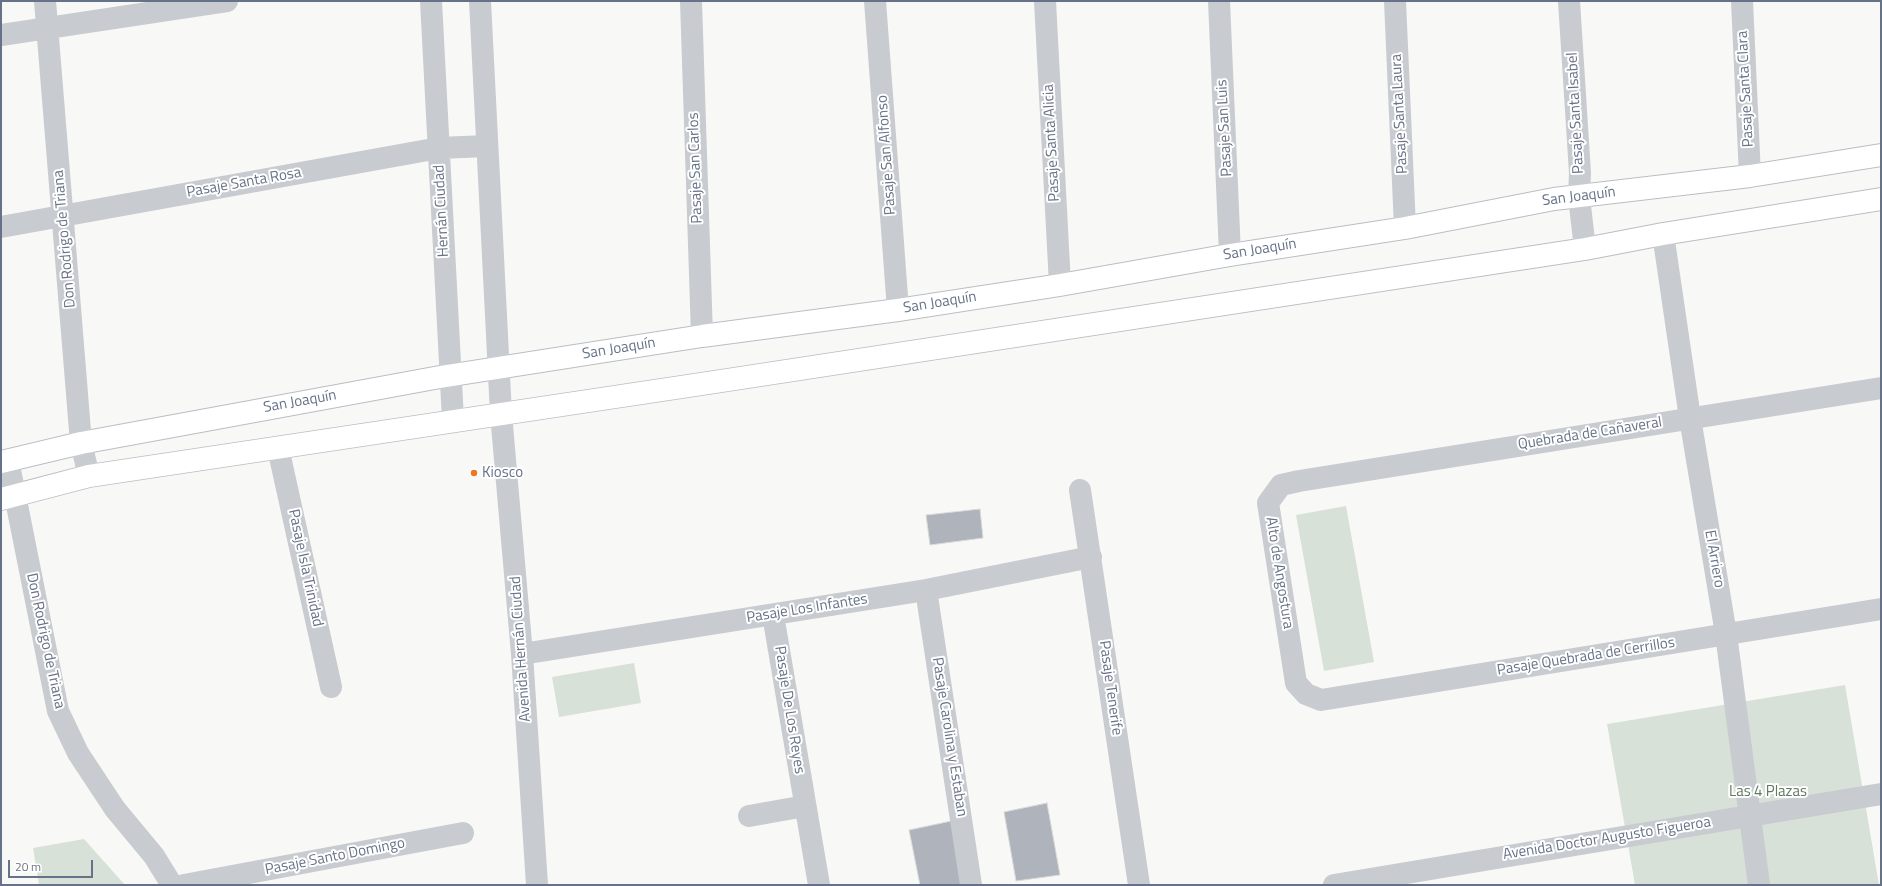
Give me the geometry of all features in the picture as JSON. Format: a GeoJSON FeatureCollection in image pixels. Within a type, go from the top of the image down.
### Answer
{"type":"FeatureCollection","features":[{"type":"Feature","properties":{"kind":"street","name":"Don Rodrigo de Triana"},"geometry":{"type":"LineString","coordinates":[[45,1],[81,443],[89,476]]}},
{"type":"Feature","properties":{"kind":"street"},"geometry":{"type":"LineString","coordinates":[[1,35],[227,1]]}},
{"type":"Feature","properties":{"kind":"street","name":"Hernán Ciudad"},"geometry":{"type":"LineString","coordinates":[[431,1],[453,420]]}},
{"type":"Feature","properties":{"kind":"street"},"geometry":{"type":"LineString","coordinates":[[480,1],[501,414]]}},
{"type":"Feature","properties":{"kind":"street","name":"Pasaje San Carlos"},"geometry":{"type":"LineString","coordinates":[[691,1],[702,336]]}},
{"type":"Feature","properties":{"kind":"street","name":"Pasaje San Alfonso"},"geometry":{"type":"LineString","coordinates":[[875,1],[898,310]]}},
{"type":"Feature","properties":{"kind":"street","name":"Pasaje Santa Alicia"},"geometry":{"type":"LineString","coordinates":[[1045,1],[1060,284]]}},
{"type":"Feature","properties":{"kind":"street","name":"Pasaje San Luis"},"geometry":{"type":"LineString","coordinates":[[1218,1],[1230,254]]}},
{"type":"Feature","properties":{"kind":"street","name":"Pasaje Santa Laura"},"geometry":{"type":"LineString","coordinates":[[1395,1],[1405,228]]}},
{"type":"Feature","properties":{"kind":"street","name":"Pasaje Santa Isabel"},"geometry":{"type":"LineString","coordinates":[[1569,1],[1580,173],[1579,197],[1585,249]]}},
{"type":"Feature","properties":{"kind":"street","name":"Pasaje Santa Clara"},"geometry":{"type":"LineString","coordinates":[[1742,1],[1750,176]]}},
{"type":"Feature","properties":{"kind":"street","name":"Pasaje Santa Rosa"},"geometry":{"type":"LineString","coordinates":[[1,227],[439,148],[488,146]]}},
{"type":"Feature","properties":{"kind":"street","name":"San Joaquín"},"geometry":{"type":"LineString","coordinates":[[5,461],[81,443],[450,375],[702,336],[898,310],[1060,284],[1230,254],[1405,228],[1554,199],[1750,176],[1881,155]]}},
{"type":"Feature","properties":{"kind":"street"},"geometry":{"type":"LineString","coordinates":[[8,498],[89,476],[1585,249],[1663,234],[1881,199]]}},
{"type":"Feature","properties":{"kind":"street","name":"El Arriero"},"geometry":{"type":"LineString","coordinates":[[1663,234],[1690,418],[1726,634],[1759,885]]}},
{"type":"Feature","properties":{"kind":"street","name":"Quebrada de Cañaveral"},"geometry":{"type":"LineString","coordinates":[[1299,481],[1881,388]]}},
{"type":"Feature","properties":{"kind":"street","name":"Avenida Hernán Ciudad"},"geometry":{"type":"LineString","coordinates":[[501,414],[522,654],[537,885]]}},
{"type":"Feature","properties":{"kind":"street","name":"Pasaje Isla Trinidad"},"geometry":{"type":"LineString","coordinates":[[278,448],[331,687]]}},
{"type":"Feature","properties":{"kind":"street","name":"Don Rodrigo de Triana"},"geometry":{"type":"LineString","coordinates":[[5,461],[8,498],[58,710],[78,753],[115,809],[154,856],[172,885]]}},
{"type":"Feature","properties":{"kind":"street","name":"Alto de Angostura"},"geometry":{"type":"LineString","coordinates":[[1296,683],[1268,503],[1281,485],[1299,481]]}},
{"type":"Feature","properties":{"kind":"street","name":"Pasaje Tenerife"},"geometry":{"type":"LineString","coordinates":[[1080,490],[1139,885]]}},
{"type":"Feature","properties":{"kind":"street","name":"Pasaje Los Infantes"},"geometry":{"type":"LineString","coordinates":[[522,654],[926,590],[1091,557]]}},
{"type":"Feature","properties":{"kind":"street","name":"Pasaje Carolina y Estaban"},"geometry":{"type":"LineString","coordinates":[[926,590],[971,885]]}},
{"type":"Feature","properties":{"kind":"street","name":"Pasaje Quebrada de Cerrillos"},"geometry":{"type":"LineString","coordinates":[[1296,683],[1306,694],[1321,700],[1881,609]]}},
{"type":"Feature","properties":{"kind":"street","name":"Pasaje De Los Reyes"},"geometry":{"type":"LineString","coordinates":[[773,615],[819,885]]}},
{"type":"Feature","properties":{"kind":"street","name":"Avenida Doctor Augusto Figueroa"},"geometry":{"type":"LineString","coordinates":[[1334,885],[1881,794]]}},
{"type":"Feature","properties":{"kind":"street"},"geometry":{"type":"LineString","coordinates":[[749,816],[805,806]]}},
{"type":"Feature","properties":{"kind":"street","name":"Pasaje Santo Domingo"},"geometry":{"type":"LineString","coordinates":[[184,885],[463,833]]}},
{"type":"Feature","properties":{"kind":"green space"},"geometry":{"type":"Polygon","coordinates":[[[1346,506],[1374,662],[1324,671],[1296,515],[1346,506]]]}},
{"type":"Feature","properties":{"kind":"green space"},"geometry":{"type":"Polygon","coordinates":[[[634,663],[641,703],[559,717],[552,677],[634,663]]]}},
{"type":"Feature","properties":{"kind":"green space","name":"Las 4 Plazas"},"geometry":{"type":"Polygon","coordinates":[[[1845,685],[1879,885],[1635,885],[1607,724],[1845,685]]]}},
{"type":"Feature","properties":{"kind":"green space"},"geometry":{"type":"Polygon","coordinates":[[[84,839],[125,885],[39,885],[33,848],[84,839]]]}},
{"type":"Feature","properties":{"kind":"building"},"geometry":{"type":"Polygon","coordinates":[[[980,509],[983,538],[930,545],[926,515],[980,509]]]}},
{"type":"Feature","properties":{"kind":"building"},"geometry":{"type":"Polygon","coordinates":[[[1047,803],[1060,875],[1016,881],[1004,812],[1047,803]]]}},
{"type":"Feature","properties":{"kind":"building"},"geometry":{"type":"Polygon","coordinates":[[[956,820],[969,885],[920,885],[909,830],[956,820]]]}},
{"type":"Feature","properties":{"kind":"place","name":"Kiosco"},"geometry":{"type":"Point","coordinates":[474,473]}}]}
